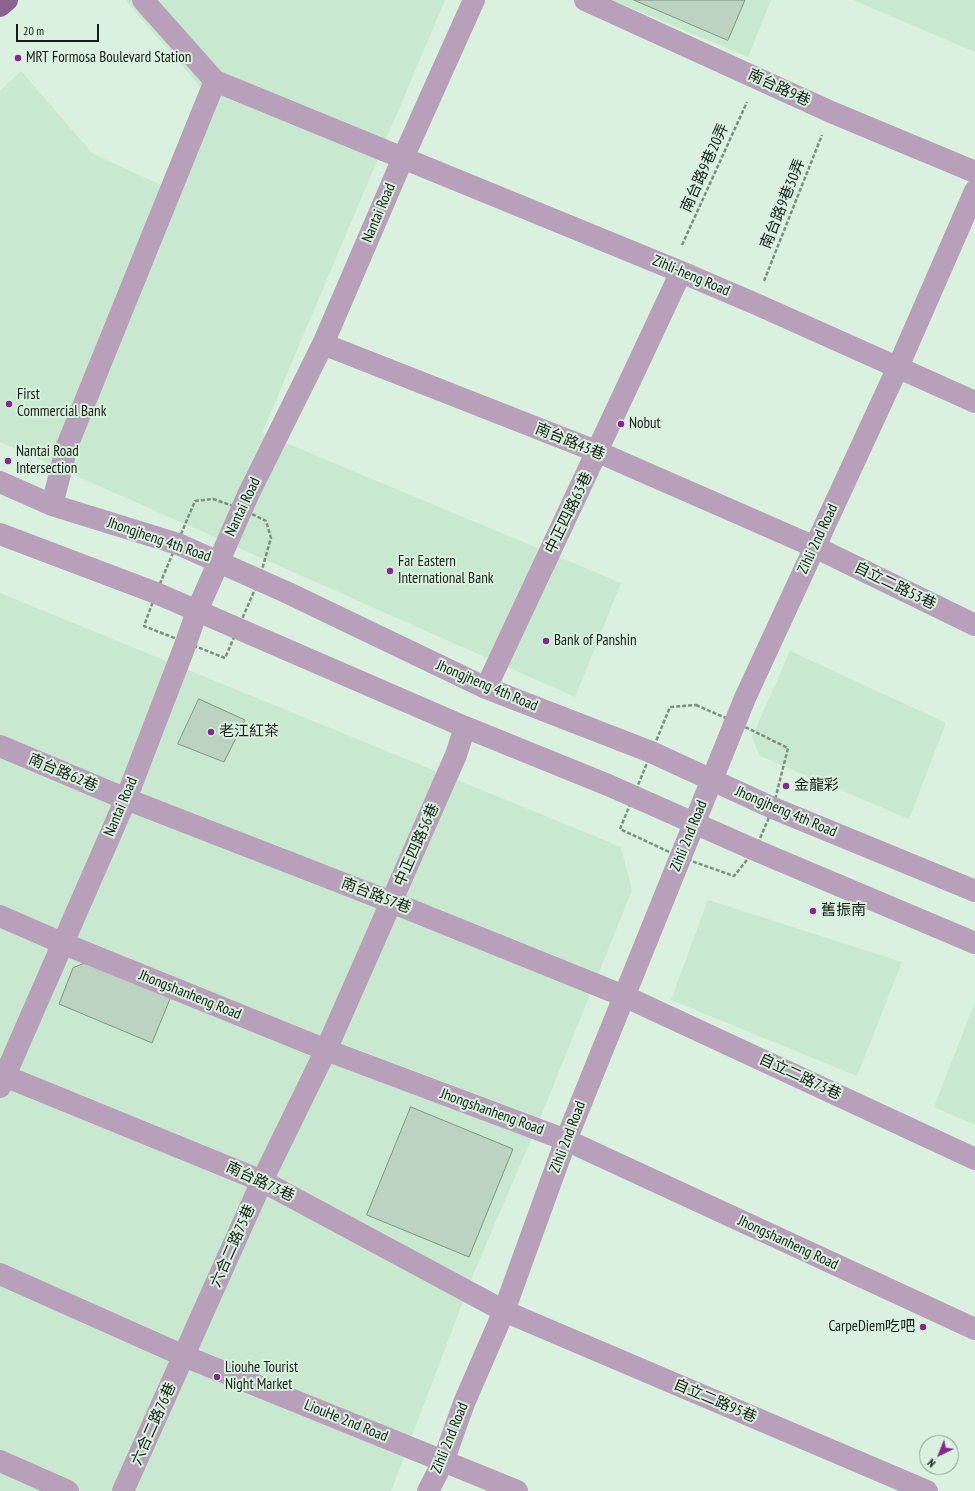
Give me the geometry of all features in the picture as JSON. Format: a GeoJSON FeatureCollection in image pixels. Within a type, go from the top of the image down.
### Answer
{"type":"FeatureCollection","features":[{"type":"Feature","properties":{"kind":"main road"},"geometry":{"type":"LineString","coordinates":[[0,6],[7,0]]}},
{"type":"Feature","properties":{"kind":"street"},"geometry":{"type":"LineString","coordinates":[[52,505],[68,446],[215,81],[143,0]]}},
{"type":"Feature","properties":{"kind":"street","name":"Nantai Road"},"geometry":{"type":"LineString","coordinates":[[2,1079],[126,799],[197,611],[248,496],[323,344],[403,158],[474,0]]}},
{"type":"Feature","properties":{"kind":"street","name":"南台路9巷"},"geometry":{"type":"LineString","coordinates":[[585,0],[831,112],[975,172]]}},
{"type":"Feature","properties":{"kind":"street","name":"Zihli-heng Road"},"geometry":{"type":"LineString","coordinates":[[215,81],[676,270],[756,304],[975,402]]}},
{"type":"Feature","properties":{"kind":"street","name":"Zihli 2nd Road"},"geometry":{"type":"LineString","coordinates":[[428,1491],[443,1462],[464,1403],[504,1311],[566,1140],[745,698],[898,367],[975,191]]}},
{"type":"Feature","properties":{"kind":"street","name":"中正四路63巷"},"geometry":{"type":"LineString","coordinates":[[486,688],[598,452],[676,270]]}},
{"type":"Feature","properties":{"kind":"street","name":"南台路43巷"},"geometry":{"type":"LineString","coordinates":[[323,344],[598,452],[815,547]]}},
{"type":"Feature","properties":{"kind":"street","name":"Jhongjheng 4th Road"},"geometry":{"type":"LineString","coordinates":[[0,482],[52,505],[178,544],[486,688],[651,752],[773,808],[975,891]]}},
{"type":"Feature","properties":{"kind":"street"},"geometry":{"type":"LineString","coordinates":[[0,534],[142,588],[197,611],[465,727],[608,785],[975,943]]}},
{"type":"Feature","properties":{"kind":"street","name":"自立二路53巷"},"geometry":{"type":"LineString","coordinates":[[815,547],[975,625]]}},
{"type":"Feature","properties":{"kind":"street","name":"中正四路56巷"},"geometry":{"type":"LineString","coordinates":[[326,1050],[456,755],[465,727]]}},
{"type":"Feature","properties":{"kind":"street","name":"南台路62巷"},"geometry":{"type":"LineString","coordinates":[[0,746],[126,799]]}},
{"type":"Feature","properties":{"kind":"street","name":"南台路57巷"},"geometry":{"type":"LineString","coordinates":[[126,799],[391,902],[624,996]]}},
{"type":"Feature","properties":{"kind":"street","name":"Jhongshanheng Road"},"geometry":{"type":"LineString","coordinates":[[0,916],[326,1050],[566,1140],[975,1329]]}},
{"type":"Feature","properties":{"kind":"street","name":"自立二路73巷"},"geometry":{"type":"LineString","coordinates":[[624,996],[975,1158]]}},
{"type":"Feature","properties":{"kind":"street","name":"六合二路75巷"},"geometry":{"type":"LineString","coordinates":[[184,1356],[262,1181],[326,1050]]}},
{"type":"Feature","properties":{"kind":"street","name":"南台路73巷"},"geometry":{"type":"LineString","coordinates":[[2,1079],[262,1181],[504,1311]]}},
{"type":"Feature","properties":{"kind":"street","name":"LiouHe 2nd Road"},"geometry":{"type":"LineString","coordinates":[[0,1274],[184,1356],[517,1491]]}},
{"type":"Feature","properties":{"kind":"street","name":"自立二路95巷"},"geometry":{"type":"LineString","coordinates":[[504,1311],[927,1491]]}},
{"type":"Feature","properties":{"kind":"street","name":"六合二路76巷"},"geometry":{"type":"LineString","coordinates":[[123,1491],[184,1356]]}},
{"type":"Feature","properties":{"kind":"street"},"geometry":{"type":"LineString","coordinates":[[0,1461],[68,1491]]}},
{"type":"Feature","properties":{"kind":"path","name":"南台路9巷20弄"},"geometry":{"type":"LineString","coordinates":[[676,270],[758,78]]}},
{"type":"Feature","properties":{"kind":"path","name":"南台路9巷30弄"},"geometry":{"type":"LineString","coordinates":[[756,304],[831,112]]}},
{"type":"Feature","properties":{"kind":"shaded area"},"geometry":{"type":"Polygon","coordinates":[[[125,0],[445,0],[262,433],[621,583],[575,697],[0,442],[0,91],[21,71],[93,154],[175,191],[210,98],[125,0]]]}},
{"type":"Feature","properties":{"kind":"shaded area"},"geometry":{"type":"Polygon","coordinates":[[[612,0],[771,0],[748,57],[612,0]]]}},
{"type":"Feature","properties":{"kind":"shaded area"},"geometry":{"type":"Polygon","coordinates":[[[853,0],[975,0],[975,52],[853,0]]]}},
{"type":"Feature","properties":{"kind":"shaded area"},"geometry":{"type":"Polygon","coordinates":[[[0,593],[621,847],[632,890],[540,1119],[475,1270],[391,1491],[0,1491],[0,593]]]}},
{"type":"Feature","properties":{"kind":"shaded area"},"geometry":{"type":"Polygon","coordinates":[[[790,651],[946,723],[909,819],[760,756],[752,737],[790,651]]]}},
{"type":"Feature","properties":{"kind":"shaded area"},"geometry":{"type":"Polygon","coordinates":[[[708,900],[902,962],[857,1076],[671,1000],[708,900]]]}},
{"type":"Feature","properties":{"kind":"shaded area"},"geometry":{"type":"Polygon","coordinates":[[[975,1002],[975,1125],[934,1107],[975,1002]]]}},
{"type":"Feature","properties":{"kind":"building"},"geometry":{"type":"Polygon","coordinates":[[[634,0],[745,0],[728,40],[634,0]]]}},
{"type":"Feature","properties":{"kind":"building","name":"老江紅茶"},"geometry":{"type":"Polygon","coordinates":[[[199,699],[245,720],[224,762],[178,744],[199,699]]]}},
{"type":"Feature","properties":{"kind":"building"},"geometry":{"type":"Polygon","coordinates":[[[93,960],[172,994],[152,1043],[59,1004],[73,968],[93,960]]]}},
{"type":"Feature","properties":{"kind":"building"},"geometry":{"type":"Polygon","coordinates":[[[411,1107],[513,1149],[469,1257],[367,1215],[411,1107]]]}},
{"type":"Feature","properties":{"kind":"place","name":"MRT Formosa Boulevard Station"},"geometry":{"type":"Point","coordinates":[18,58]}},
{"type":"Feature","properties":{"kind":"place","name":"First Commercial Bank"},"geometry":{"type":"Point","coordinates":[9,404]}},
{"type":"Feature","properties":{"kind":"place","name":"Nobut"},"geometry":{"type":"Point","coordinates":[621,424]}},
{"type":"Feature","properties":{"kind":"place","name":"Nantai Road Intersection"},"geometry":{"type":"Point","coordinates":[8,461]}},
{"type":"Feature","properties":{"kind":"place","name":"Far Eastern International Bank"},"geometry":{"type":"Point","coordinates":[390,571]}},
{"type":"Feature","properties":{"kind":"place","name":"Bank of Panshin"},"geometry":{"type":"Point","coordinates":[546,641]}},
{"type":"Feature","properties":{"kind":"place","name":"老江紅茶"},"geometry":{"type":"Point","coordinates":[211,732]}},
{"type":"Feature","properties":{"kind":"place","name":"金龍彩"},"geometry":{"type":"Point","coordinates":[786,786]}},
{"type":"Feature","properties":{"kind":"place","name":"舊振南"},"geometry":{"type":"Point","coordinates":[813,911]}},
{"type":"Feature","properties":{"kind":"place","name":"CarpeDiem吃吧"},"geometry":{"type":"Point","coordinates":[923,1327]}},
{"type":"Feature","properties":{"kind":"place","name":"Liouhe Tourist Night Market"},"geometry":{"type":"Point","coordinates":[217,1377]}}]}
